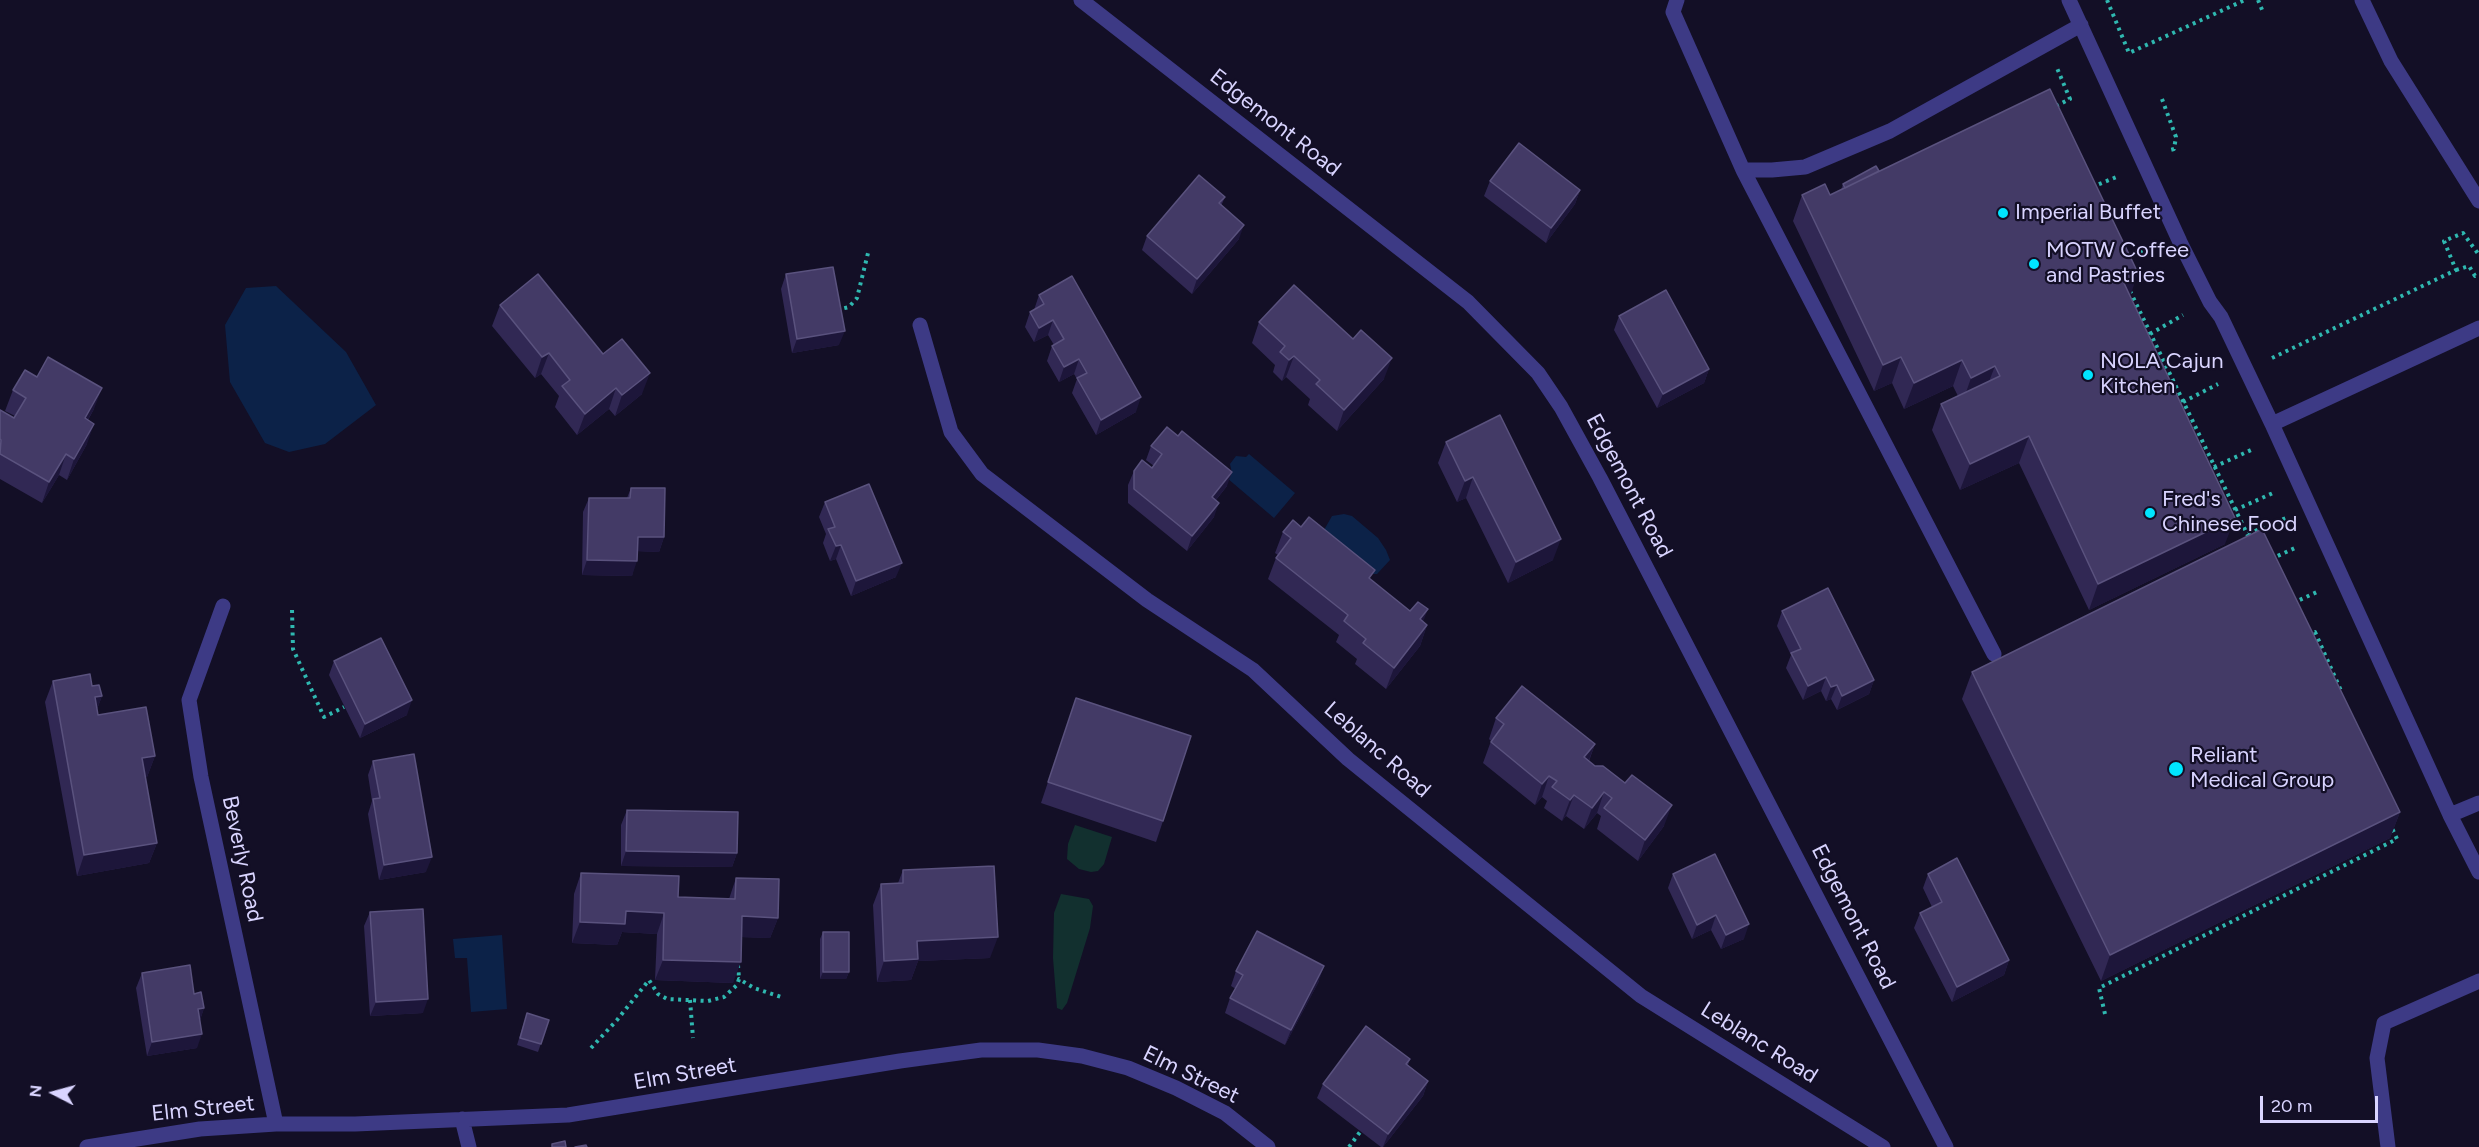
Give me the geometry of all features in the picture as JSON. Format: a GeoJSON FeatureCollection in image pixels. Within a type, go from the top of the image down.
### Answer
{"type":"FeatureCollection","features":[{"type":"Feature","properties":{"kind":"street","name":"Edgemont Road"},"geometry":{"type":"LineString","coordinates":[[1081,0],[1468,302],[1538,373],[1561,407],[1600,478],[1946,1147]]}},
{"type":"Feature","properties":{"kind":"street"},"geometry":{"type":"LineString","coordinates":[[1677,0],[1673,12],[1743,170],[1994,654]]}},
{"type":"Feature","properties":{"kind":"street"},"geometry":{"type":"LineString","coordinates":[[2069,0],[2180,242],[2221,317],[2272,424],[2450,815],[2479,872]]}},
{"type":"Feature","properties":{"kind":"street"},"geometry":{"type":"LineString","coordinates":[[2362,0],[2391,61],[2479,201]]}},
{"type":"Feature","properties":{"kind":"street"},"geometry":{"type":"LineString","coordinates":[[1743,170],[1805,167],[1890,131],[2081,25]]}},
{"type":"Feature","properties":{"kind":"street","name":"Leblanc Road"},"geometry":{"type":"LineString","coordinates":[[920,325],[951,432],[982,474],[1147,600],[1253,670],[1348,759],[1641,996],[1883,1147]]}},
{"type":"Feature","properties":{"kind":"street"},"geometry":{"type":"LineString","coordinates":[[2272,424],[2479,328]]}},
{"type":"Feature","properties":{"kind":"street","name":"Beverly Road"},"geometry":{"type":"LineString","coordinates":[[223,606],[189,700],[201,777],[276,1124]]}},
{"type":"Feature","properties":{"kind":"street"},"geometry":{"type":"LineString","coordinates":[[2450,815],[2479,803]]}},
{"type":"Feature","properties":{"kind":"street"},"geometry":{"type":"LineString","coordinates":[[2388,1147],[2377,1058],[2384,1023],[2479,981]]}},
{"type":"Feature","properties":{"kind":"street","name":"Elm Street"},"geometry":{"type":"LineString","coordinates":[[96,1146],[200,1129],[276,1124],[355,1124],[568,1115],[981,1050],[1038,1050],[1082,1056],[1128,1068],[1176,1088],[1225,1113],[1268,1147]]}},
{"type":"Feature","properties":{"kind":"street"},"geometry":{"type":"LineString","coordinates":[[462,1119],[469,1147]]}},
{"type":"Feature","properties":{"kind":"path"},"geometry":{"type":"LineString","coordinates":[[2107,0],[2129,53],[2245,0]]}},
{"type":"Feature","properties":{"kind":"path"},"geometry":{"type":"LineString","coordinates":[[2258,0],[2263,12]]}},
{"type":"Feature","properties":{"kind":"path"},"geometry":{"type":"LineString","coordinates":[[2046,44],[2070,99],[2055,107]]}},
{"type":"Feature","properties":{"kind":"path"},"geometry":{"type":"LineString","coordinates":[[2162,99],[2176,137],[2174,149],[2166,152]]}},
{"type":"Feature","properties":{"kind":"path"},"geometry":{"type":"LineString","coordinates":[[2083,191],[2119,175]]}},
{"type":"Feature","properties":{"kind":"path"},"geometry":{"type":"LineString","coordinates":[[2456,270],[2444,240],[2463,233],[2479,255]]}},
{"type":"Feature","properties":{"kind":"path"},"geometry":{"type":"LineString","coordinates":[[2117,263],[2152,245]]}},
{"type":"Feature","properties":{"kind":"path"},"geometry":{"type":"LineString","coordinates":[[834,311],[849,307],[857,298],[869,249]]}},
{"type":"Feature","properties":{"kind":"path"},"geometry":{"type":"LineString","coordinates":[[2267,360],[2456,270],[2469,266],[2475,276],[2479,274]]}},
{"type":"Feature","properties":{"kind":"path"},"geometry":{"type":"LineString","coordinates":[[2129,290],[2252,544]]}},
{"type":"Feature","properties":{"kind":"path"},"geometry":{"type":"LineString","coordinates":[[2150,334],[2183,315]]}},
{"type":"Feature","properties":{"kind":"path"},"geometry":{"type":"LineString","coordinates":[[2183,402],[2218,384]]}},
{"type":"Feature","properties":{"kind":"path"},"geometry":{"type":"LineString","coordinates":[[2214,467],[2251,450]]}},
{"type":"Feature","properties":{"kind":"path"},"geometry":{"type":"LineString","coordinates":[[2235,510],[2274,492]]}},
{"type":"Feature","properties":{"kind":"path"},"geometry":{"type":"LineString","coordinates":[[2248,534],[2286,518]]}},
{"type":"Feature","properties":{"kind":"path"},"geometry":{"type":"LineString","coordinates":[[2262,563],[2322,535]]}},
{"type":"Feature","properties":{"kind":"path"},"geometry":{"type":"LineString","coordinates":[[2284,607],[2343,580]]}},
{"type":"Feature","properties":{"kind":"path"},"geometry":{"type":"LineString","coordinates":[[292,610],[293,649],[324,717],[345,707]]}},
{"type":"Feature","properties":{"kind":"path"},"geometry":{"type":"LineString","coordinates":[[2300,638],[2315,632],[2343,695]]}},
{"type":"Feature","properties":{"kind":"path"},"geometry":{"type":"LineString","coordinates":[[2105,1014],[2099,988],[2397,839],[2389,822]]}},
{"type":"Feature","properties":{"kind":"path"},"geometry":{"type":"LineString","coordinates":[[591,1048],[649,980],[658,994],[667,999],[708,1001],[724,996],[737,985],[738,959]]}},
{"type":"Feature","properties":{"kind":"path"},"geometry":{"type":"LineString","coordinates":[[739,979],[754,988],[781,997]]}},
{"type":"Feature","properties":{"kind":"path"},"geometry":{"type":"LineString","coordinates":[[690,1000],[693,1038]]}},
{"type":"Feature","properties":{"kind":"path"},"geometry":{"type":"LineString","coordinates":[[1349,1147],[1360,1132]]}},
{"type":"Feature","properties":{"kind":"green space"},"geometry":{"type":"Polygon","coordinates":[[[1075,825],[1112,837],[1104,864],[1098,871],[1079,869],[1067,859],[1068,844],[1075,825]]]}},
{"type":"Feature","properties":{"kind":"green space"},"geometry":{"type":"Polygon","coordinates":[[[1061,894],[1089,899],[1093,906],[1090,928],[1067,1003],[1062,1010],[1057,1008],[1053,958],[1054,913],[1061,894]]]}},
{"type":"Feature","properties":{"kind":"water"},"geometry":{"type":"Polygon","coordinates":[[[276,286],[346,352],[376,405],[325,444],[289,452],[265,443],[230,382],[225,325],[246,288],[276,286]]]}},
{"type":"Feature","properties":{"kind":"water"},"geometry":{"type":"Polygon","coordinates":[[[1249,454],[1295,493],[1274,518],[1227,478],[1232,473],[1230,464],[1236,456],[1246,457],[1249,454]]]}},
{"type":"Feature","properties":{"kind":"water"},"geometry":{"type":"Polygon","coordinates":[[[1344,514],[1352,516],[1378,538],[1386,550],[1390,560],[1377,574],[1366,574],[1324,530],[1332,516],[1344,514]]]}},
{"type":"Feature","properties":{"kind":"water"},"geometry":{"type":"Polygon","coordinates":[[[502,935],[507,1009],[471,1012],[467,958],[455,958],[453,939],[502,935]]]}},
{"type":"Feature","properties":{"kind":"building"},"geometry":{"type":"Polygon","coordinates":[[[2050,89],[2138,273],[2123,281],[2235,518],[2098,584],[2029,436],[1970,464],[1941,404],[2000,376],[1995,366],[1971,378],[1962,360],[1914,383],[1901,357],[1883,365],[1802,195],[1825,184],[1830,195],[2050,89]]]}},
{"type":"Feature","properties":{"kind":"building"},"geometry":{"type":"Polygon","coordinates":[[[1519,143],[1580,190],[1551,228],[1490,181],[1519,143]]]}},
{"type":"Feature","properties":{"kind":"building"},"geometry":{"type":"Polygon","coordinates":[[[1876,166],[1879,171],[1845,188],[1843,184],[1876,166]]]}},
{"type":"Feature","properties":{"kind":"building"},"geometry":{"type":"Polygon","coordinates":[[[1199,175],[1225,197],[1219,203],[1244,225],[1197,279],[1147,236],[1199,175]]]}},
{"type":"Feature","properties":{"kind":"building"},"geometry":{"type":"Polygon","coordinates":[[[833,267],[845,331],[797,339],[786,274],[833,267]]]}},
{"type":"Feature","properties":{"kind":"building"},"geometry":{"type":"Polygon","coordinates":[[[538,274],[603,354],[622,339],[650,373],[622,395],[616,388],[585,414],[562,386],[570,380],[549,353],[542,357],[500,305],[538,274]]]}},
{"type":"Feature","properties":{"kind":"building"},"geometry":{"type":"Polygon","coordinates":[[[1072,276],[1141,397],[1101,420],[1077,378],[1087,373],[1079,359],[1064,367],[1052,346],[1064,339],[1053,320],[1039,328],[1030,312],[1044,304],[1039,295],[1072,276]]]}},
{"type":"Feature","properties":{"kind":"building"},"geometry":{"type":"Polygon","coordinates":[[[1294,285],[1353,339],[1361,330],[1392,358],[1344,410],[1316,384],[1320,380],[1294,356],[1289,360],[1280,352],[1285,346],[1259,322],[1294,285]]]}},
{"type":"Feature","properties":{"kind":"building"},"geometry":{"type":"Polygon","coordinates":[[[1666,290],[1709,369],[1663,394],[1619,316],[1666,290]]]}},
{"type":"Feature","properties":{"kind":"building"},"geometry":{"type":"Polygon","coordinates":[[[48,357],[102,388],[85,418],[94,424],[74,459],[66,454],[49,482],[0,454],[0,410],[14,418],[26,398],[13,390],[25,370],[37,377],[48,357]]]}},
{"type":"Feature","properties":{"kind":"building"},"geometry":{"type":"Polygon","coordinates":[[[1500,415],[1561,539],[1516,562],[1473,477],[1465,481],[1446,442],[1500,415]]]}},
{"type":"Feature","properties":{"kind":"building"},"geometry":{"type":"Polygon","coordinates":[[[1167,427],[1178,436],[1182,431],[1232,472],[1212,497],[1219,503],[1192,536],[1134,489],[1134,471],[1142,460],[1152,468],[1162,454],[1151,446],[1167,427]]]}},
{"type":"Feature","properties":{"kind":"building"},"geometry":{"type":"Polygon","coordinates":[[[869,484],[902,563],[856,581],[841,545],[836,546],[828,529],[835,527],[825,502],[869,484]]]}},
{"type":"Feature","properties":{"kind":"building"},"geometry":{"type":"Polygon","coordinates":[[[631,488],[665,488],[664,537],[638,537],[637,561],[587,560],[589,498],[630,498],[631,488]]]}},
{"type":"Feature","properties":{"kind":"building"},"geometry":{"type":"Polygon","coordinates":[[[1309,517],[1375,570],[1369,578],[1410,611],[1418,602],[1428,609],[1420,619],[1427,625],[1394,668],[1363,643],[1366,639],[1344,621],[1348,615],[1276,558],[1291,538],[1283,532],[1293,520],[1301,527],[1309,517]]]}},
{"type":"Feature","properties":{"kind":"building","name":"Reliant Medical Group"},"geometry":{"type":"Polygon","coordinates":[[[2262,529],[2400,812],[2110,955],[1972,672],[2262,529]]]}},
{"type":"Feature","properties":{"kind":"building"},"geometry":{"type":"Polygon","coordinates":[[[1828,588],[1874,680],[1842,696],[1837,685],[1831,687],[1826,677],[1808,686],[1791,653],[1801,649],[1782,611],[1828,588]]]}},
{"type":"Feature","properties":{"kind":"building"},"geometry":{"type":"Polygon","coordinates":[[[381,638],[412,700],[365,724],[334,661],[381,638]]]}},
{"type":"Feature","properties":{"kind":"building"},"geometry":{"type":"Polygon","coordinates":[[[90,674],[92,686],[99,685],[102,696],[95,697],[98,715],[146,707],[155,756],[142,758],[157,843],[84,855],[53,681],[90,674]]]}},
{"type":"Feature","properties":{"kind":"building"},"geometry":{"type":"Polygon","coordinates":[[[1522,686],[1595,744],[1584,757],[1595,766],[1603,766],[1625,783],[1632,775],[1672,805],[1645,840],[1604,808],[1612,798],[1604,792],[1592,808],[1574,795],[1570,800],[1552,787],[1557,781],[1549,776],[1542,784],[1491,742],[1504,724],[1496,718],[1522,686]]]}},
{"type":"Feature","properties":{"kind":"building"},"geometry":{"type":"Polygon","coordinates":[[[1076,698],[1191,736],[1163,821],[1048,782],[1076,698]]]}},
{"type":"Feature","properties":{"kind":"building"},"geometry":{"type":"Polygon","coordinates":[[[414,754],[432,857],[384,865],[373,799],[380,798],[373,761],[414,754]]]}},
{"type":"Feature","properties":{"kind":"building"},"geometry":{"type":"Polygon","coordinates":[[[627,810],[738,812],[737,853],[626,851],[627,810]]]}},
{"type":"Feature","properties":{"kind":"building"},"geometry":{"type":"Polygon","coordinates":[[[1715,854],[1749,924],[1726,935],[1716,915],[1697,925],[1673,874],[1715,854]]]}},
{"type":"Feature","properties":{"kind":"building"},"geometry":{"type":"Polygon","coordinates":[[[1957,858],[2009,960],[1957,987],[1920,913],[1942,902],[1928,874],[1957,858]]]}},
{"type":"Feature","properties":{"kind":"building"},"geometry":{"type":"Polygon","coordinates":[[[994,866],[998,937],[917,941],[918,959],[884,961],[881,884],[903,883],[903,870],[994,866]]]}},
{"type":"Feature","properties":{"kind":"building"},"geometry":{"type":"Polygon","coordinates":[[[581,873],[679,876],[678,897],[735,899],[736,878],[779,879],[778,918],[742,916],[741,962],[663,960],[664,913],[626,911],[625,924],[580,922],[581,873]]]}},
{"type":"Feature","properties":{"kind":"building"},"geometry":{"type":"Polygon","coordinates":[[[423,909],[428,999],[376,1002],[370,912],[423,909]]]}},
{"type":"Feature","properties":{"kind":"building"},"geometry":{"type":"Polygon","coordinates":[[[1257,931],[1324,966],[1291,1030],[1230,998],[1243,975],[1236,971],[1257,931]]]}},
{"type":"Feature","properties":{"kind":"building"},"geometry":{"type":"Polygon","coordinates":[[[823,932],[849,932],[849,972],[823,972],[823,932]]]}},
{"type":"Feature","properties":{"kind":"building"},"geometry":{"type":"Polygon","coordinates":[[[190,965],[194,994],[201,992],[204,1008],[198,1009],[202,1034],[152,1042],[142,973],[190,965]]]}},
{"type":"Feature","properties":{"kind":"building"},"geometry":{"type":"Polygon","coordinates":[[[527,1013],[549,1020],[541,1044],[520,1038],[527,1013]]]}},
{"type":"Feature","properties":{"kind":"building"},"geometry":{"type":"Polygon","coordinates":[[[1366,1026],[1410,1059],[1406,1064],[1428,1081],[1388,1134],[1323,1084],[1366,1026]]]}},
{"type":"Feature","properties":{"kind":"building"},"geometry":{"type":"Polygon","coordinates":[[[565,1141],[566,1147],[552,1147],[552,1144],[565,1141]]]}},
{"type":"Feature","properties":{"kind":"place","name":"Imperial Buffet"},"geometry":{"type":"Point","coordinates":[2003,213]}},
{"type":"Feature","properties":{"kind":"place","name":"MOTW Coffee and Pastries"},"geometry":{"type":"Point","coordinates":[2034,264]}},
{"type":"Feature","properties":{"kind":"place","name":"NOLA Cajun Kitchen"},"geometry":{"type":"Point","coordinates":[2088,375]}},
{"type":"Feature","properties":{"kind":"place","name":"Fred's Chinese Food"},"geometry":{"type":"Point","coordinates":[2150,513]}},
{"type":"Feature","properties":{"kind":"place","name":"Reliant Medical Group"},"geometry":{"type":"Point","coordinates":[2176,769]}}]}
